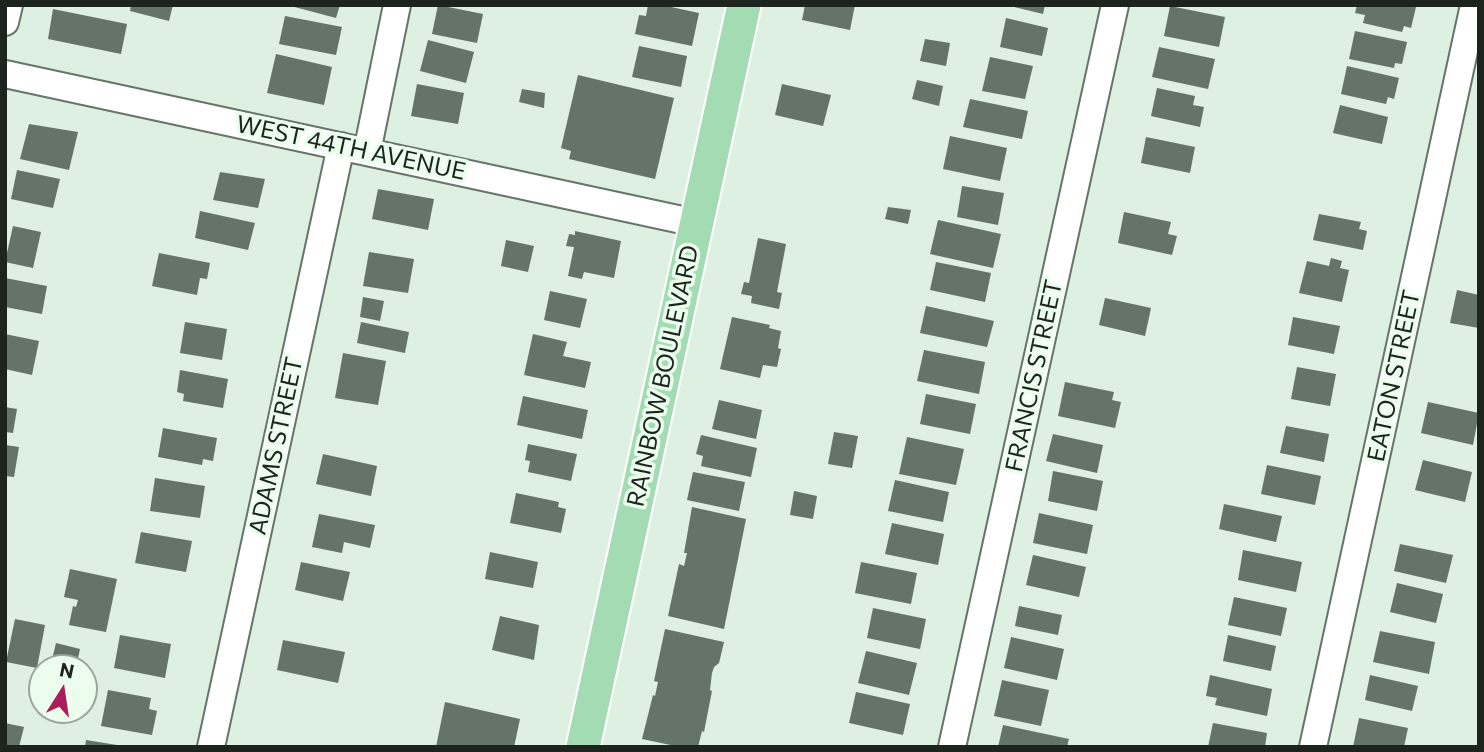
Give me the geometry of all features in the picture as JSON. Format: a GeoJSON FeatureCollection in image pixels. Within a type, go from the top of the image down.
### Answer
{"type":"FeatureCollection","features":[{"type":"Feature","properties":{"kind":"main road","name":"RAINBOW BOULEVARD"},"geometry":{"type":"LineString","coordinates":[[583,747],[744,5]]}},
{"type":"Feature","properties":{"kind":"street"},"geometry":{"type":"LineString","coordinates":[[5,22],[9,5]]}},
{"type":"Feature","properties":{"kind":"street"},"geometry":{"type":"LineString","coordinates":[[368,152],[397,5]]}},
{"type":"Feature","properties":{"kind":"street","name":"FRANCIS STREET"},"geometry":{"type":"LineString","coordinates":[[952,747],[1115,5]]}},
{"type":"Feature","properties":{"kind":"street","name":"EATON STREET"},"geometry":{"type":"LineString","coordinates":[[1313,747],[1474,5]]}},
{"type":"Feature","properties":{"kind":"street","name":"WEST 44TH AVENUE"},"geometry":{"type":"LineString","coordinates":[[5,74],[696,223]]}},
{"type":"Feature","properties":{"kind":"street","name":"ADAMS STREET"},"geometry":{"type":"LineString","coordinates":[[211,747],[341,146]]}},
{"type":"Feature","properties":{"kind":"building"},"geometry":{"type":"Polygon","coordinates":[[[131,5],[173,5],[169,21],[130,11],[131,5]]]}},
{"type":"Feature","properties":{"kind":"building"},"geometry":{"type":"Polygon","coordinates":[[[287,5],[340,5],[336,18],[287,5]]]}},
{"type":"Feature","properties":{"kind":"building"},"geometry":{"type":"Polygon","coordinates":[[[438,5],[483,14],[477,43],[432,34],[438,5]]]}},
{"type":"Feature","properties":{"kind":"building"},"geometry":{"type":"Polygon","coordinates":[[[648,5],[662,5],[699,13],[692,46],[635,34],[639,15],[646,16],[648,5]]]}},
{"type":"Feature","properties":{"kind":"building"},"geometry":{"type":"Polygon","coordinates":[[[805,5],[855,5],[850,30],[802,20],[805,5]]]}},
{"type":"Feature","properties":{"kind":"building"},"geometry":{"type":"Polygon","coordinates":[[[1006,5],[1045,5],[1043,14],[1006,5]]]}},
{"type":"Feature","properties":{"kind":"building"},"geometry":{"type":"Polygon","coordinates":[[[1357,5],[1416,7],[1411,28],[1404,26],[1402,32],[1363,23],[1365,15],[1355,13],[1357,5]]]}},
{"type":"Feature","properties":{"kind":"building"},"geometry":{"type":"Polygon","coordinates":[[[1170,6],[1225,17],[1219,47],[1164,36],[1170,6]]]}},
{"type":"Feature","properties":{"kind":"building"},"geometry":{"type":"Polygon","coordinates":[[[53,9],[127,24],[121,54],[48,39],[53,9]]]}},
{"type":"Feature","properties":{"kind":"building"},"geometry":{"type":"Polygon","coordinates":[[[285,16],[342,27],[336,55],[279,44],[285,16]]]}},
{"type":"Feature","properties":{"kind":"building"},"geometry":{"type":"Polygon","coordinates":[[[1006,18],[1048,28],[1042,56],[1000,47],[1006,18]]]}},
{"type":"Feature","properties":{"kind":"building"},"geometry":{"type":"Polygon","coordinates":[[[1355,31],[1407,42],[1402,64],[1395,63],[1394,68],[1349,59],[1355,31]]]}},
{"type":"Feature","properties":{"kind":"building"},"geometry":{"type":"Polygon","coordinates":[[[925,39],[950,43],[946,66],[920,61],[925,39]]]}},
{"type":"Feature","properties":{"kind":"building"},"geometry":{"type":"Polygon","coordinates":[[[428,40],[474,52],[466,83],[420,71],[428,40]]]}},
{"type":"Feature","properties":{"kind":"building"},"geometry":{"type":"Polygon","coordinates":[[[639,46],[687,56],[681,87],[632,77],[639,46]]]}},
{"type":"Feature","properties":{"kind":"building"},"geometry":{"type":"Polygon","coordinates":[[[1159,47],[1215,59],[1208,89],[1152,77],[1159,47]]]}},
{"type":"Feature","properties":{"kind":"building"},"geometry":{"type":"Polygon","coordinates":[[[276,54],[332,67],[324,105],[267,93],[276,54]]]}},
{"type":"Feature","properties":{"kind":"building"},"geometry":{"type":"Polygon","coordinates":[[[990,57],[1033,66],[1025,99],[982,91],[990,57]]]}},
{"type":"Feature","properties":{"kind":"building"},"geometry":{"type":"Polygon","coordinates":[[[1347,66],[1399,78],[1394,99],[1388,97],[1386,104],[1341,94],[1347,66]]]}},
{"type":"Feature","properties":{"kind":"building"},"geometry":{"type":"Polygon","coordinates":[[[578,75],[674,98],[655,179],[569,159],[571,151],[561,148],[578,75]]]}},
{"type":"Feature","properties":{"kind":"building"},"geometry":{"type":"Polygon","coordinates":[[[917,80],[943,86],[939,106],[912,99],[917,80]]]}},
{"type":"Feature","properties":{"kind":"building"},"geometry":{"type":"Polygon","coordinates":[[[417,84],[464,93],[458,124],[411,116],[417,84]]]}},
{"type":"Feature","properties":{"kind":"building"},"geometry":{"type":"Polygon","coordinates":[[[782,84],[831,95],[823,126],[775,115],[782,84]]]}},
{"type":"Feature","properties":{"kind":"building"},"geometry":{"type":"Polygon","coordinates":[[[1157,88],[1195,96],[1193,105],[1204,107],[1200,127],[1151,116],[1157,88]]]}},
{"type":"Feature","properties":{"kind":"building"},"geometry":{"type":"Polygon","coordinates":[[[522,89],[545,93],[544,108],[519,102],[522,89]]]}},
{"type":"Feature","properties":{"kind":"building"},"geometry":{"type":"Polygon","coordinates":[[[970,99],[1028,111],[1022,139],[963,127],[970,99]]]}},
{"type":"Feature","properties":{"kind":"building"},"geometry":{"type":"Polygon","coordinates":[[[1340,105],[1388,117],[1382,144],[1333,133],[1340,105]]]}},
{"type":"Feature","properties":{"kind":"building"},"geometry":{"type":"Polygon","coordinates":[[[29,124],[78,132],[69,170],[20,159],[29,124]]]}},
{"type":"Feature","properties":{"kind":"building"},"geometry":{"type":"Polygon","coordinates":[[[950,136],[1007,148],[1000,181],[943,169],[950,136]]]}},
{"type":"Feature","properties":{"kind":"building"},"geometry":{"type":"Polygon","coordinates":[[[1146,137],[1195,147],[1190,173],[1141,163],[1146,137]]]}},
{"type":"Feature","properties":{"kind":"building"},"geometry":{"type":"Polygon","coordinates":[[[17,170],[60,179],[53,208],[11,199],[17,170]]]}},
{"type":"Feature","properties":{"kind":"building"},"geometry":{"type":"Polygon","coordinates":[[[220,172],[265,179],[258,208],[213,200],[220,172]]]}},
{"type":"Feature","properties":{"kind":"building"},"geometry":{"type":"Polygon","coordinates":[[[962,186],[1004,193],[998,225],[957,217],[962,186]]]}},
{"type":"Feature","properties":{"kind":"building"},"geometry":{"type":"Polygon","coordinates":[[[378,189],[434,199],[428,230],[372,219],[378,189]]]}},
{"type":"Feature","properties":{"kind":"building"},"geometry":{"type":"Polygon","coordinates":[[[888,207],[911,210],[908,224],[885,219],[888,207]]]}},
{"type":"Feature","properties":{"kind":"building"},"geometry":{"type":"Polygon","coordinates":[[[200,211],[255,223],[248,250],[195,238],[200,211]]]}},
{"type":"Feature","properties":{"kind":"building"},"geometry":{"type":"Polygon","coordinates":[[[1124,212],[1171,222],[1168,234],[1177,236],[1172,255],[1118,243],[1124,212]]]}},
{"type":"Feature","properties":{"kind":"building"},"geometry":{"type":"Polygon","coordinates":[[[1319,214],[1361,222],[1359,229],[1367,231],[1363,250],[1313,240],[1319,214]]]}},
{"type":"Feature","properties":{"kind":"building"},"geometry":{"type":"Polygon","coordinates":[[[938,220],[1001,234],[993,268],[930,254],[938,220]]]}},
{"type":"Feature","properties":{"kind":"building"},"geometry":{"type":"Polygon","coordinates":[[[13,226],[41,232],[33,268],[5,262],[13,226]]]}},
{"type":"Feature","properties":{"kind":"building"},"geometry":{"type":"Polygon","coordinates":[[[575,231],[621,241],[614,278],[584,272],[582,279],[568,276],[574,247],[566,246],[569,234],[575,235],[575,231]]]}},
{"type":"Feature","properties":{"kind":"building"},"geometry":{"type":"Polygon","coordinates":[[[758,238],[786,244],[777,292],[782,293],[779,309],[751,303],[752,296],[741,294],[744,282],[749,283],[758,238]]]}},
{"type":"Feature","properties":{"kind":"building"},"geometry":{"type":"Polygon","coordinates":[[[506,240],[534,246],[528,272],[501,266],[506,240]]]}},
{"type":"Feature","properties":{"kind":"building"},"geometry":{"type":"Polygon","coordinates":[[[369,252],[414,259],[408,293],[363,286],[369,252]]]}},
{"type":"Feature","properties":{"kind":"building"},"geometry":{"type":"Polygon","coordinates":[[[159,253],[210,263],[207,279],[200,278],[197,295],[152,286],[159,253]]]}},
{"type":"Feature","properties":{"kind":"building"},"geometry":{"type":"Polygon","coordinates":[[[1331,258],[1342,261],[1340,268],[1349,270],[1342,302],[1299,293],[1307,261],[1329,266],[1331,258]]]}},
{"type":"Feature","properties":{"kind":"building"},"geometry":{"type":"Polygon","coordinates":[[[936,262],[991,273],[985,302],[930,290],[936,262]]]}},
{"type":"Feature","properties":{"kind":"building"},"geometry":{"type":"Polygon","coordinates":[[[5,278],[47,286],[42,314],[5,307],[5,278]]]}},
{"type":"Feature","properties":{"kind":"building"},"geometry":{"type":"Polygon","coordinates":[[[1457,290],[1479,295],[1479,328],[1450,323],[1457,290]]]}},
{"type":"Feature","properties":{"kind":"building"},"geometry":{"type":"Polygon","coordinates":[[[550,291],[587,299],[580,328],[544,320],[550,291]]]}},
{"type":"Feature","properties":{"kind":"building"},"geometry":{"type":"Polygon","coordinates":[[[363,297],[384,301],[380,321],[360,317],[363,297]]]}},
{"type":"Feature","properties":{"kind":"building"},"geometry":{"type":"Polygon","coordinates":[[[1105,298],[1151,308],[1145,336],[1099,325],[1105,298]]]}},
{"type":"Feature","properties":{"kind":"building"},"geometry":{"type":"Polygon","coordinates":[[[926,306],[994,321],[987,347],[920,333],[926,306]]]}},
{"type":"Feature","properties":{"kind":"building"},"geometry":{"type":"Polygon","coordinates":[[[732,317],[770,325],[769,328],[781,331],[777,367],[763,365],[760,378],[720,369],[732,317]]]}},
{"type":"Feature","properties":{"kind":"building"},"geometry":{"type":"Polygon","coordinates":[[[1293,317],[1340,326],[1334,354],[1288,345],[1293,317]]]}},
{"type":"Feature","properties":{"kind":"building"},"geometry":{"type":"Polygon","coordinates":[[[185,322],[227,329],[222,360],[180,353],[185,322]]]}},
{"type":"Feature","properties":{"kind":"building"},"geometry":{"type":"Polygon","coordinates":[[[361,322],[409,332],[405,353],[357,343],[361,322]]]}},
{"type":"Feature","properties":{"kind":"building"},"geometry":{"type":"Polygon","coordinates":[[[5,334],[39,341],[32,375],[5,369],[5,334]]]}},
{"type":"Feature","properties":{"kind":"building"},"geometry":{"type":"Polygon","coordinates":[[[533,334],[567,342],[563,356],[591,362],[585,388],[524,375],[533,334]]]}},
{"type":"Feature","properties":{"kind":"building"},"geometry":{"type":"Polygon","coordinates":[[[924,350],[985,362],[979,394],[917,381],[924,350]]]}},
{"type":"Feature","properties":{"kind":"building"},"geometry":{"type":"Polygon","coordinates":[[[343,353],[386,361],[378,405],[335,398],[343,353]]]}},
{"type":"Feature","properties":{"kind":"building"},"geometry":{"type":"Polygon","coordinates":[[[1297,367],[1336,374],[1330,406],[1291,399],[1297,367]]]}},
{"type":"Feature","properties":{"kind":"building"},"geometry":{"type":"Polygon","coordinates":[[[180,370],[228,379],[223,408],[183,401],[184,394],[177,392],[180,370]]]}},
{"type":"Feature","properties":{"kind":"building"},"geometry":{"type":"Polygon","coordinates":[[[1065,382],[1114,392],[1112,400],[1121,402],[1115,428],[1058,416],[1065,382]]]}},
{"type":"Feature","properties":{"kind":"building"},"geometry":{"type":"Polygon","coordinates":[[[926,394],[976,404],[970,434],[920,424],[926,394]]]}},
{"type":"Feature","properties":{"kind":"building"},"geometry":{"type":"Polygon","coordinates":[[[523,396],[588,410],[582,439],[517,425],[523,396]]]}},
{"type":"Feature","properties":{"kind":"building"},"geometry":{"type":"Polygon","coordinates":[[[719,400],[762,410],[756,439],[712,429],[719,400]]]}},
{"type":"Feature","properties":{"kind":"building"},"geometry":{"type":"Polygon","coordinates":[[[1428,402],[1479,413],[1473,445],[1421,433],[1428,402]]]}},
{"type":"Feature","properties":{"kind":"building"},"geometry":{"type":"Polygon","coordinates":[[[5,407],[17,409],[13,433],[5,432],[5,407]]]}},
{"type":"Feature","properties":{"kind":"building"},"geometry":{"type":"Polygon","coordinates":[[[1286,426],[1329,434],[1324,462],[1280,453],[1286,426]]]}},
{"type":"Feature","properties":{"kind":"building"},"geometry":{"type":"Polygon","coordinates":[[[163,428],[217,438],[213,461],[203,459],[202,465],[158,457],[163,428]]]}},
{"type":"Feature","properties":{"kind":"building"},"geometry":{"type":"Polygon","coordinates":[[[834,432],[858,436],[852,468],[828,464],[834,432]]]}},
{"type":"Feature","properties":{"kind":"building"},"geometry":{"type":"Polygon","coordinates":[[[1053,434],[1103,445],[1097,473],[1046,461],[1053,434]]]}},
{"type":"Feature","properties":{"kind":"building"},"geometry":{"type":"Polygon","coordinates":[[[701,435],[757,448],[751,477],[701,466],[703,456],[696,454],[701,435]]]}},
{"type":"Feature","properties":{"kind":"building"},"geometry":{"type":"Polygon","coordinates":[[[907,437],[964,449],[956,485],[899,474],[907,437]]]}},
{"type":"Feature","properties":{"kind":"building"},"geometry":{"type":"Polygon","coordinates":[[[528,444],[577,454],[571,481],[528,472],[530,461],[525,460],[528,444]]]}},
{"type":"Feature","properties":{"kind":"building"},"geometry":{"type":"Polygon","coordinates":[[[5,445],[19,447],[14,477],[5,476],[5,445]]]}},
{"type":"Feature","properties":{"kind":"building"},"geometry":{"type":"Polygon","coordinates":[[[323,454],[377,466],[371,496],[316,484],[323,454]]]}},
{"type":"Feature","properties":{"kind":"building"},"geometry":{"type":"Polygon","coordinates":[[[1423,460],[1472,472],[1465,502],[1415,490],[1423,460]]]}},
{"type":"Feature","properties":{"kind":"building"},"geometry":{"type":"Polygon","coordinates":[[[1267,465],[1321,476],[1315,505],[1261,494],[1267,465]]]}},
{"type":"Feature","properties":{"kind":"building"},"geometry":{"type":"Polygon","coordinates":[[[1053,471],[1103,481],[1097,511],[1048,501],[1053,471]]]}},
{"type":"Feature","properties":{"kind":"building"},"geometry":{"type":"Polygon","coordinates":[[[693,472],[745,482],[739,511],[687,500],[693,472]]]}},
{"type":"Feature","properties":{"kind":"building"},"geometry":{"type":"Polygon","coordinates":[[[155,478],[205,486],[200,518],[150,511],[155,478]]]}},
{"type":"Feature","properties":{"kind":"building"},"geometry":{"type":"Polygon","coordinates":[[[895,480],[949,492],[943,522],[888,511],[895,480]]]}},
{"type":"Feature","properties":{"kind":"building"},"geometry":{"type":"Polygon","coordinates":[[[794,491],[817,496],[813,519],[790,515],[794,491]]]}},
{"type":"Feature","properties":{"kind":"building"},"geometry":{"type":"Polygon","coordinates":[[[516,493],[559,502],[558,507],[566,509],[561,533],[510,523],[516,493]]]}},
{"type":"Feature","properties":{"kind":"building"},"geometry":{"type":"Polygon","coordinates":[[[1224,504],[1282,516],[1276,542],[1219,529],[1224,504]]]}},
{"type":"Feature","properties":{"kind":"building"},"geometry":{"type":"Polygon","coordinates":[[[692,507],[746,519],[724,629],[668,616],[679,564],[684,566],[687,553],[684,553],[692,507]]]}},
{"type":"Feature","properties":{"kind":"building"},"geometry":{"type":"Polygon","coordinates":[[[1039,513],[1093,525],[1087,554],[1033,543],[1039,513]]]}},
{"type":"Feature","properties":{"kind":"building"},"geometry":{"type":"Polygon","coordinates":[[[319,514],[375,525],[370,548],[344,542],[342,553],[312,547],[319,514]]]}},
{"type":"Feature","properties":{"kind":"building"},"geometry":{"type":"Polygon","coordinates":[[[892,523],[944,534],[938,565],[885,554],[892,523]]]}},
{"type":"Feature","properties":{"kind":"building"},"geometry":{"type":"Polygon","coordinates":[[[141,532],[192,541],[186,572],[135,563],[141,532]]]}},
{"type":"Feature","properties":{"kind":"building"},"geometry":{"type":"Polygon","coordinates":[[[1400,544],[1453,555],[1446,583],[1394,571],[1400,544]]]}},
{"type":"Feature","properties":{"kind":"building"},"geometry":{"type":"Polygon","coordinates":[[[1243,550],[1302,562],[1296,592],[1238,580],[1243,550]]]}},
{"type":"Feature","properties":{"kind":"building"},"geometry":{"type":"Polygon","coordinates":[[[490,552],[538,562],[533,588],[485,579],[490,552]]]}},
{"type":"Feature","properties":{"kind":"building"},"geometry":{"type":"Polygon","coordinates":[[[1033,555],[1086,567],[1079,597],[1026,585],[1033,555]]]}},
{"type":"Feature","properties":{"kind":"building"},"geometry":{"type":"Polygon","coordinates":[[[301,562],[350,572],[343,601],[295,590],[301,562]]]}},
{"type":"Feature","properties":{"kind":"building"},"geometry":{"type":"Polygon","coordinates":[[[861,562],[917,573],[911,604],[855,593],[861,562]]]}},
{"type":"Feature","properties":{"kind":"building"},"geometry":{"type":"Polygon","coordinates":[[[70,569],[117,579],[106,632],[69,625],[73,606],[76,607],[78,600],[64,597],[70,569]]]}},
{"type":"Feature","properties":{"kind":"building"},"geometry":{"type":"Polygon","coordinates":[[[1397,583],[1443,594],[1436,623],[1390,612],[1397,583]]]}},
{"type":"Feature","properties":{"kind":"building"},"geometry":{"type":"Polygon","coordinates":[[[1234,597],[1287,608],[1281,636],[1228,625],[1234,597]]]}},
{"type":"Feature","properties":{"kind":"building"},"geometry":{"type":"Polygon","coordinates":[[[1019,606],[1062,615],[1058,635],[1015,626],[1019,606]]]}},
{"type":"Feature","properties":{"kind":"building"},"geometry":{"type":"Polygon","coordinates":[[[873,608],[926,619],[920,649],[867,638],[873,608]]]}},
{"type":"Feature","properties":{"kind":"building"},"geometry":{"type":"Polygon","coordinates":[[[500,616],[539,625],[534,660],[492,650],[500,616]]]}},
{"type":"Feature","properties":{"kind":"building"},"geometry":{"type":"Polygon","coordinates":[[[15,619],[45,625],[40,654],[28,654],[28,666],[6,662],[15,619]]]}},
{"type":"Feature","properties":{"kind":"building"},"geometry":{"type":"Polygon","coordinates":[[[665,629],[724,642],[719,663],[712,673],[712,691],[704,732],[702,731],[698,747],[680,747],[642,739],[658,682],[654,681],[665,629]]]}},
{"type":"Feature","properties":{"kind":"building"},"geometry":{"type":"Polygon","coordinates":[[[1380,631],[1435,642],[1429,674],[1373,662],[1380,631]]]}},
{"type":"Feature","properties":{"kind":"building"},"geometry":{"type":"Polygon","coordinates":[[[120,635],[171,644],[165,678],[114,668],[120,635]]]}},
{"type":"Feature","properties":{"kind":"building"},"geometry":{"type":"Polygon","coordinates":[[[1228,635],[1276,646],[1271,671],[1223,661],[1228,635]]]}},
{"type":"Feature","properties":{"kind":"building"},"geometry":{"type":"Polygon","coordinates":[[[1011,637],[1064,649],[1057,680],[1004,668],[1011,637]]]}},
{"type":"Feature","properties":{"kind":"building"},"geometry":{"type":"Polygon","coordinates":[[[283,640],[345,652],[338,683],[277,670],[283,640]]]}},
{"type":"Feature","properties":{"kind":"building"},"geometry":{"type":"Polygon","coordinates":[[[56,643],[80,649],[79,654],[53,654],[56,643]]]}},
{"type":"Feature","properties":{"kind":"building"},"geometry":{"type":"Polygon","coordinates":[[[866,651],[917,663],[909,695],[858,683],[866,651]]]}},
{"type":"Feature","properties":{"kind":"building"},"geometry":{"type":"Polygon","coordinates":[[[1210,675],[1272,689],[1267,716],[1215,705],[1217,698],[1206,696],[1210,675]]]}},
{"type":"Feature","properties":{"kind":"building"},"geometry":{"type":"Polygon","coordinates":[[[1370,675],[1418,686],[1412,711],[1365,700],[1370,675]]]}},
{"type":"Feature","properties":{"kind":"building"},"geometry":{"type":"Polygon","coordinates":[[[1002,680],[1049,690],[1041,726],[994,716],[1002,680]]]}},
{"type":"Feature","properties":{"kind":"building"},"geometry":{"type":"Polygon","coordinates":[[[108,690],[151,698],[149,709],[157,711],[152,735],[101,726],[108,690]]]}},
{"type":"Feature","properties":{"kind":"building"},"geometry":{"type":"Polygon","coordinates":[[[856,692],[910,704],[903,735],[849,723],[856,692]]]}},
{"type":"Feature","properties":{"kind":"building"},"geometry":{"type":"Polygon","coordinates":[[[445,702],[520,719],[514,747],[436,747],[445,702]]]}},
{"type":"Feature","properties":{"kind":"building"},"geometry":{"type":"Polygon","coordinates":[[[1359,718],[1408,728],[1404,747],[1353,747],[1359,718]]]}},
{"type":"Feature","properties":{"kind":"building"},"geometry":{"type":"Polygon","coordinates":[[[5,723],[24,727],[19,747],[5,747],[5,723]]]}},
{"type":"Feature","properties":{"kind":"building"},"geometry":{"type":"Polygon","coordinates":[[[1213,723],[1267,733],[1265,747],[1208,747],[1213,723]]]}},
{"type":"Feature","properties":{"kind":"building"},"geometry":{"type":"Polygon","coordinates":[[[1003,725],[1069,739],[1067,747],[998,747],[1003,725]]]}},
{"type":"Feature","properties":{"kind":"building"},"geometry":{"type":"Polygon","coordinates":[[[86,740],[117,745],[117,747],[85,747],[86,740]]]}}]}
